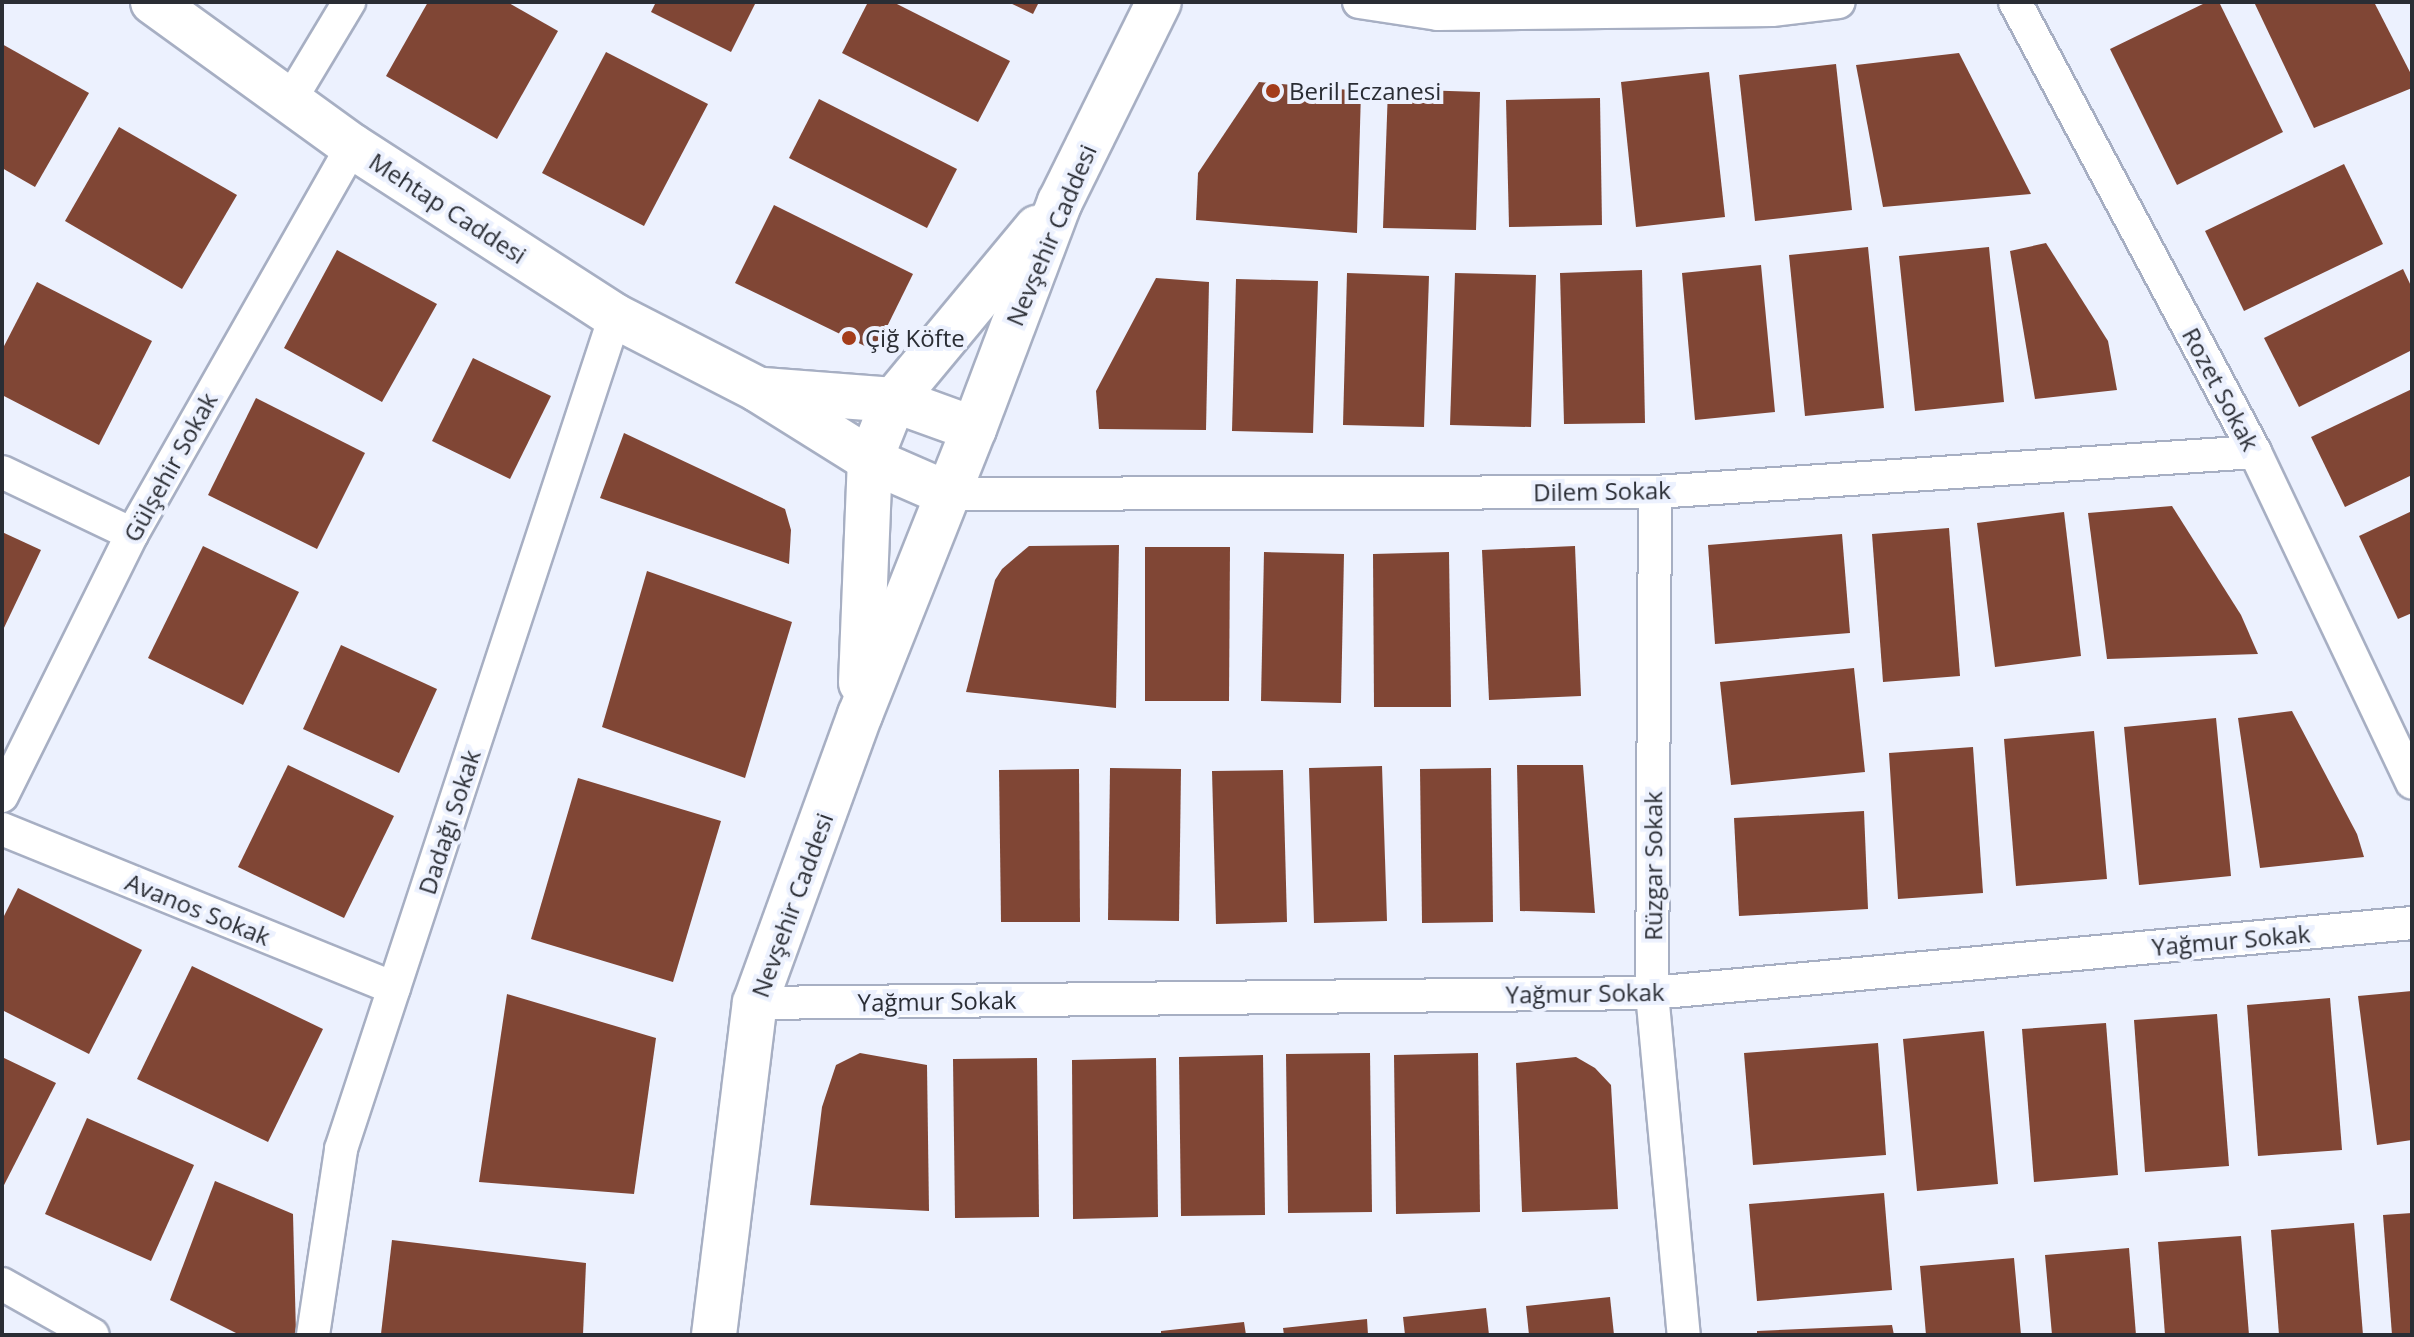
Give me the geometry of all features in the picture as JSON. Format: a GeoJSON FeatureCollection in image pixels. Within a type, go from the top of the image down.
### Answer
{"type":"FeatureCollection","features":[{"type":"Feature","properties":{"kind":"main road","name":"Mehtap Caddesi"},"geometry":{"type":"LineString","coordinates":[[153,2],[352,146],[615,316],[757,389],[870,460],[948,494]]}},
{"type":"Feature","properties":{"kind":"main road","name":"Nevşehir Caddesi"},"geometry":{"type":"LineString","coordinates":[[714,1335],[755,1003],[860,715],[1060,202],[1159,2]]}},
{"type":"Feature","properties":{"kind":"main road"},"geometry":{"type":"LineString","coordinates":[[860,715],[870,460],[894,400],[1060,202]]}},
{"type":"Feature","properties":{"kind":"main road"},"geometry":{"type":"LineString","coordinates":[[757,389],[894,400],[974,429]]}},
{"type":"Feature","properties":{"kind":"street"},"geometry":{"type":"LineString","coordinates":[[289,102],[349,2]]}},
{"type":"Feature","properties":{"kind":"street"},"geometry":{"type":"LineString","coordinates":[[1359,2],[1438,14],[1772,10],[1839,2]]}},
{"type":"Feature","properties":{"kind":"street","name":"Rozet Sokak"},"geometry":{"type":"LineString","coordinates":[[2015,2],[2255,452],[2412,783]]}},
{"type":"Feature","properties":{"kind":"street","name":"Gülşehir Sokak"},"geometry":{"type":"LineString","coordinates":[[2,796],[132,534],[352,146]]}},
{"type":"Feature","properties":{"kind":"street","name":"Dadağı Sokak"},"geometry":{"type":"LineString","coordinates":[[313,1335],[341,1149],[615,316]]}},
{"type":"Feature","properties":{"kind":"street","name":"Dilem Sokak"},"geometry":{"type":"LineString","coordinates":[[948,494],[1655,492],[2255,452]]}},
{"type":"Feature","properties":{"kind":"street"},"geometry":{"type":"LineString","coordinates":[[2,472],[132,534]]}},
{"type":"Feature","properties":{"kind":"street","name":"Rüzgar Sokak"},"geometry":{"type":"LineString","coordinates":[[1655,492],[1652,993],[1684,1335]]}},
{"type":"Feature","properties":{"kind":"street","name":"Avanos Sokak"},"geometry":{"type":"LineString","coordinates":[[2,829],[394,988]]}},
{"type":"Feature","properties":{"kind":"street","name":"Yağmur Sokak"},"geometry":{"type":"LineString","coordinates":[[755,1003],[1652,993],[2412,923]]}},
{"type":"Feature","properties":{"kind":"street"},"geometry":{"type":"LineString","coordinates":[[2,1284],[93,1335]]}},
{"type":"Feature","properties":{"kind":"building"},"geometry":{"type":"Polygon","coordinates":[[[428,2],[507,2],[558,31],[497,139],[386,76],[428,2]]]}},
{"type":"Feature","properties":{"kind":"building"},"geometry":{"type":"Polygon","coordinates":[[[656,2],[756,2],[731,52],[651,12],[656,2]]]}},
{"type":"Feature","properties":{"kind":"building"},"geometry":{"type":"Polygon","coordinates":[[[868,2],[893,2],[1010,61],[978,122],[842,53],[868,2]]]}},
{"type":"Feature","properties":{"kind":"building"},"geometry":{"type":"Polygon","coordinates":[[[1008,2],[1039,2],[1033,14],[1008,2]]]}},
{"type":"Feature","properties":{"kind":"building"},"geometry":{"type":"Polygon","coordinates":[[[2207,2],[2219,2],[2283,132],[2177,185],[2110,49],[2207,2]]]}},
{"type":"Feature","properties":{"kind":"building"},"geometry":{"type":"Polygon","coordinates":[[[2254,2],[2374,2],[2412,76],[2412,88],[2314,128],[2254,2]]]}},
{"type":"Feature","properties":{"kind":"building"},"geometry":{"type":"Polygon","coordinates":[[[2,44],[89,93],[35,187],[2,168],[2,44]]]}},
{"type":"Feature","properties":{"kind":"building"},"geometry":{"type":"Polygon","coordinates":[[[606,52],[708,104],[644,226],[542,173],[606,52]]]}},
{"type":"Feature","properties":{"kind":"building"},"geometry":{"type":"Polygon","coordinates":[[[1959,53],[2031,194],[1883,207],[1856,65],[1959,53]]]}},
{"type":"Feature","properties":{"kind":"building"},"geometry":{"type":"Polygon","coordinates":[[[1836,64],[1852,210],[1755,221],[1739,75],[1836,64]]]}},
{"type":"Feature","properties":{"kind":"building"},"geometry":{"type":"Polygon","coordinates":[[[1709,72],[1725,217],[1636,227],[1621,82],[1709,72]]]}},
{"type":"Feature","properties":{"kind":"building"},"geometry":{"type":"Polygon","coordinates":[[[1259,82],[1361,91],[1357,233],[1196,220],[1198,173],[1259,82]]]}},
{"type":"Feature","properties":{"kind":"building"},"geometry":{"type":"Polygon","coordinates":[[[1388,89],[1480,92],[1476,230],[1383,228],[1388,89]]]}},
{"type":"Feature","properties":{"kind":"building"},"geometry":{"type":"Polygon","coordinates":[[[1600,98],[1602,225],[1509,227],[1506,100],[1600,98]]]}},
{"type":"Feature","properties":{"kind":"building"},"geometry":{"type":"Polygon","coordinates":[[[819,99],[957,169],[927,228],[789,158],[819,99]]]}},
{"type":"Feature","properties":{"kind":"building"},"geometry":{"type":"Polygon","coordinates":[[[119,127],[237,195],[182,289],[65,221],[119,127]]]}},
{"type":"Feature","properties":{"kind":"building"},"geometry":{"type":"Polygon","coordinates":[[[2344,164],[2383,244],[2244,311],[2205,231],[2344,164]]]}},
{"type":"Feature","properties":{"kind":"building"},"geometry":{"type":"Polygon","coordinates":[[[774,205],[913,274],[875,351],[735,283],[774,205]]]}},
{"type":"Feature","properties":{"kind":"building"},"geometry":{"type":"Polygon","coordinates":[[[2046,243],[2108,341],[2117,390],[2035,399],[2010,251],[2046,243]]]}},
{"type":"Feature","properties":{"kind":"building"},"geometry":{"type":"Polygon","coordinates":[[[1868,247],[1884,408],[1805,416],[1789,255],[1868,247]]]}},
{"type":"Feature","properties":{"kind":"building"},"geometry":{"type":"Polygon","coordinates":[[[1989,247],[2004,402],[1915,411],[1899,256],[1989,247]]]}},
{"type":"Feature","properties":{"kind":"building"},"geometry":{"type":"Polygon","coordinates":[[[337,250],[437,304],[382,402],[284,348],[337,250]]]}},
{"type":"Feature","properties":{"kind":"building"},"geometry":{"type":"Polygon","coordinates":[[[1761,265],[1775,412],[1695,420],[1682,273],[1761,265]]]}},
{"type":"Feature","properties":{"kind":"building"},"geometry":{"type":"Polygon","coordinates":[[[2403,269],[2412,288],[2412,350],[2299,407],[2264,338],[2403,269]]]}},
{"type":"Feature","properties":{"kind":"building"},"geometry":{"type":"Polygon","coordinates":[[[1642,270],[1645,423],[1564,424],[1560,273],[1642,270]]]}},
{"type":"Feature","properties":{"kind":"building"},"geometry":{"type":"Polygon","coordinates":[[[1347,273],[1429,276],[1424,427],[1343,425],[1347,273]]]}},
{"type":"Feature","properties":{"kind":"building"},"geometry":{"type":"Polygon","coordinates":[[[1455,273],[1536,275],[1531,427],[1450,425],[1455,273]]]}},
{"type":"Feature","properties":{"kind":"building"},"geometry":{"type":"Polygon","coordinates":[[[1156,278],[1209,282],[1206,430],[1099,429],[1096,391],[1156,278]]]}},
{"type":"Feature","properties":{"kind":"building"},"geometry":{"type":"Polygon","coordinates":[[[1236,279],[1318,281],[1313,433],[1232,431],[1236,279]]]}},
{"type":"Feature","properties":{"kind":"building"},"geometry":{"type":"Polygon","coordinates":[[[37,282],[152,341],[99,445],[2,395],[2,350],[37,282]]]}},
{"type":"Feature","properties":{"kind":"building"},"geometry":{"type":"Polygon","coordinates":[[[473,358],[551,396],[510,479],[432,441],[473,358]]]}},
{"type":"Feature","properties":{"kind":"building"},"geometry":{"type":"Polygon","coordinates":[[[2412,389],[2412,475],[2345,507],[2311,437],[2412,389]]]}},
{"type":"Feature","properties":{"kind":"building"},"geometry":{"type":"Polygon","coordinates":[[[256,398],[365,453],[317,549],[208,495],[256,398]]]}},
{"type":"Feature","properties":{"kind":"building"},"geometry":{"type":"Polygon","coordinates":[[[624,433],[785,509],[791,530],[789,564],[600,498],[624,433]]]}},
{"type":"Feature","properties":{"kind":"building"},"geometry":{"type":"Polygon","coordinates":[[[2172,506],[2241,615],[2258,654],[2107,659],[2088,513],[2172,506]]]}},
{"type":"Feature","properties":{"kind":"building"},"geometry":{"type":"Polygon","coordinates":[[[2412,511],[2412,613],[2398,619],[2359,536],[2412,511]]]}},
{"type":"Feature","properties":{"kind":"building"},"geometry":{"type":"Polygon","coordinates":[[[2064,512],[2081,656],[1995,667],[1977,523],[2064,512]]]}},
{"type":"Feature","properties":{"kind":"building"},"geometry":{"type":"Polygon","coordinates":[[[1949,528],[1960,676],[1883,682],[1872,534],[1949,528]]]}},
{"type":"Feature","properties":{"kind":"building"},"geometry":{"type":"Polygon","coordinates":[[[2,532],[41,550],[2,632],[2,532]]]}},
{"type":"Feature","properties":{"kind":"building"},"geometry":{"type":"Polygon","coordinates":[[[1842,534],[1850,633],[1715,644],[1708,545],[1842,534]]]}},
{"type":"Feature","properties":{"kind":"building"},"geometry":{"type":"Polygon","coordinates":[[[1119,545],[1116,708],[966,692],[995,580],[1002,569],[1029,546],[1119,545]]]}},
{"type":"Feature","properties":{"kind":"building"},"geometry":{"type":"Polygon","coordinates":[[[203,546],[299,592],[243,705],[148,658],[203,546]]]}},
{"type":"Feature","properties":{"kind":"building"},"geometry":{"type":"Polygon","coordinates":[[[1575,546],[1581,696],[1489,700],[1482,550],[1575,546]]]}},
{"type":"Feature","properties":{"kind":"building"},"geometry":{"type":"Polygon","coordinates":[[[1145,547],[1230,547],[1229,701],[1145,701],[1145,547]]]}},
{"type":"Feature","properties":{"kind":"building"},"geometry":{"type":"Polygon","coordinates":[[[1264,552],[1344,554],[1341,703],[1261,701],[1264,552]]]}},
{"type":"Feature","properties":{"kind":"building"},"geometry":{"type":"Polygon","coordinates":[[[1449,552],[1451,707],[1374,707],[1373,554],[1449,552]]]}},
{"type":"Feature","properties":{"kind":"building"},"geometry":{"type":"Polygon","coordinates":[[[647,571],[792,622],[745,778],[602,727],[647,571]]]}},
{"type":"Feature","properties":{"kind":"building"},"geometry":{"type":"Polygon","coordinates":[[[341,645],[437,689],[399,773],[303,729],[341,645]]]}},
{"type":"Feature","properties":{"kind":"building"},"geometry":{"type":"Polygon","coordinates":[[[1854,668],[1865,772],[1731,785],[1720,682],[1854,668]]]}},
{"type":"Feature","properties":{"kind":"building"},"geometry":{"type":"Polygon","coordinates":[[[2292,711],[2357,834],[2364,857],[2260,868],[2238,718],[2292,711]]]}},
{"type":"Feature","properties":{"kind":"building"},"geometry":{"type":"Polygon","coordinates":[[[2216,718],[2231,876],[2139,885],[2124,727],[2216,718]]]}},
{"type":"Feature","properties":{"kind":"building"},"geometry":{"type":"Polygon","coordinates":[[[2094,731],[2107,879],[2016,886],[2004,739],[2094,731]]]}},
{"type":"Feature","properties":{"kind":"building"},"geometry":{"type":"Polygon","coordinates":[[[1973,747],[1983,893],[1898,899],[1889,753],[1973,747]]]}},
{"type":"Feature","properties":{"kind":"building"},"geometry":{"type":"Polygon","coordinates":[[[288,765],[394,816],[344,918],[238,867],[288,765]]]}},
{"type":"Feature","properties":{"kind":"building"},"geometry":{"type":"Polygon","coordinates":[[[1517,765],[1583,765],[1595,913],[1520,911],[1517,765]]]}},
{"type":"Feature","properties":{"kind":"building"},"geometry":{"type":"Polygon","coordinates":[[[1382,766],[1387,921],[1314,923],[1309,768],[1382,766]]]}},
{"type":"Feature","properties":{"kind":"building"},"geometry":{"type":"Polygon","coordinates":[[[1110,768],[1181,769],[1179,921],[1108,920],[1110,768]]]}},
{"type":"Feature","properties":{"kind":"building"},"geometry":{"type":"Polygon","coordinates":[[[1491,768],[1493,922],[1422,923],[1420,769],[1491,768]]]}},
{"type":"Feature","properties":{"kind":"building"},"geometry":{"type":"Polygon","coordinates":[[[1079,769],[1080,922],[1001,922],[999,770],[1079,769]]]}},
{"type":"Feature","properties":{"kind":"building"},"geometry":{"type":"Polygon","coordinates":[[[1283,770],[1287,922],[1216,924],[1212,771],[1283,770]]]}},
{"type":"Feature","properties":{"kind":"building"},"geometry":{"type":"Polygon","coordinates":[[[578,778],[721,821],[673,982],[531,939],[578,778]]]}},
{"type":"Feature","properties":{"kind":"building"},"geometry":{"type":"Polygon","coordinates":[[[1864,811],[1868,909],[1739,916],[1734,818],[1864,811]]]}},
{"type":"Feature","properties":{"kind":"building"},"geometry":{"type":"Polygon","coordinates":[[[18,888],[142,950],[89,1054],[2,1010],[2,920],[18,888]]]}},
{"type":"Feature","properties":{"kind":"building"},"geometry":{"type":"Polygon","coordinates":[[[192,966],[323,1029],[268,1142],[137,1079],[192,966]]]}},
{"type":"Feature","properties":{"kind":"building"},"geometry":{"type":"Polygon","coordinates":[[[2412,991],[2412,1140],[2377,1145],[2358,996],[2412,991]]]}},
{"type":"Feature","properties":{"kind":"building"},"geometry":{"type":"Polygon","coordinates":[[[507,994],[656,1038],[634,1194],[479,1182],[507,994]]]}},
{"type":"Feature","properties":{"kind":"building"},"geometry":{"type":"Polygon","coordinates":[[[2330,998],[2342,1150],[2258,1156],[2247,1005],[2330,998]]]}},
{"type":"Feature","properties":{"kind":"building"},"geometry":{"type":"Polygon","coordinates":[[[2217,1014],[2229,1166],[2145,1172],[2134,1020],[2217,1014]]]}},
{"type":"Feature","properties":{"kind":"building"},"geometry":{"type":"Polygon","coordinates":[[[2106,1023],[2118,1175],[2034,1182],[2022,1029],[2106,1023]]]}},
{"type":"Feature","properties":{"kind":"building"},"geometry":{"type":"Polygon","coordinates":[[[1984,1031],[1998,1184],[1917,1191],[1903,1039],[1984,1031]]]}},
{"type":"Feature","properties":{"kind":"building"},"geometry":{"type":"Polygon","coordinates":[[[1878,1043],[1886,1155],[1753,1165],[1744,1053],[1878,1043]]]}},
{"type":"Feature","properties":{"kind":"building"},"geometry":{"type":"Polygon","coordinates":[[[860,1053],[927,1065],[929,1211],[810,1205],[822,1107],[836,1065],[860,1053]]]}},
{"type":"Feature","properties":{"kind":"building"},"geometry":{"type":"Polygon","coordinates":[[[1370,1053],[1372,1212],[1288,1213],[1286,1054],[1370,1053]]]}},
{"type":"Feature","properties":{"kind":"building"},"geometry":{"type":"Polygon","coordinates":[[[1478,1053],[1480,1212],[1396,1214],[1394,1055],[1478,1053]]]}},
{"type":"Feature","properties":{"kind":"building"},"geometry":{"type":"Polygon","coordinates":[[[1263,1055],[1265,1215],[1181,1216],[1179,1057],[1263,1055]]]}},
{"type":"Feature","properties":{"kind":"building"},"geometry":{"type":"Polygon","coordinates":[[[2,1057],[56,1083],[2,1189],[2,1057]]]}},
{"type":"Feature","properties":{"kind":"building"},"geometry":{"type":"Polygon","coordinates":[[[1576,1057],[1595,1068],[1611,1085],[1618,1209],[1522,1212],[1516,1063],[1576,1057]]]}},
{"type":"Feature","properties":{"kind":"building"},"geometry":{"type":"Polygon","coordinates":[[[1037,1058],[1039,1217],[955,1218],[953,1059],[1037,1058]]]}},
{"type":"Feature","properties":{"kind":"building"},"geometry":{"type":"Polygon","coordinates":[[[1156,1058],[1158,1217],[1073,1219],[1072,1060],[1156,1058]]]}},
{"type":"Feature","properties":{"kind":"building"},"geometry":{"type":"Polygon","coordinates":[[[87,1118],[194,1165],[151,1261],[45,1214],[87,1118]]]}},
{"type":"Feature","properties":{"kind":"building"},"geometry":{"type":"Polygon","coordinates":[[[215,1181],[293,1214],[296,1335],[240,1335],[170,1300],[215,1181]]]}},
{"type":"Feature","properties":{"kind":"building"},"geometry":{"type":"Polygon","coordinates":[[[1884,1193],[1892,1290],[1757,1301],[1749,1204],[1884,1193]]]}},
{"type":"Feature","properties":{"kind":"building"},"geometry":{"type":"Polygon","coordinates":[[[2412,1213],[2412,1335],[2392,1335],[2383,1215],[2412,1213]]]}},
{"type":"Feature","properties":{"kind":"building"},"geometry":{"type":"Polygon","coordinates":[[[2354,1223],[2363,1335],[2279,1335],[2271,1230],[2354,1223]]]}},
{"type":"Feature","properties":{"kind":"building"},"geometry":{"type":"Polygon","coordinates":[[[2241,1236],[2249,1335],[2165,1335],[2158,1242],[2241,1236]]]}},
{"type":"Feature","properties":{"kind":"building"},"geometry":{"type":"Polygon","coordinates":[[[392,1240],[586,1263],[583,1335],[381,1334],[392,1240]]]}},
{"type":"Feature","properties":{"kind":"building"},"geometry":{"type":"Polygon","coordinates":[[[2129,1248],[2136,1335],[2052,1335],[2045,1255],[2129,1248]]]}},
{"type":"Feature","properties":{"kind":"building"},"geometry":{"type":"Polygon","coordinates":[[[2014,1258],[2021,1335],[1926,1335],[1920,1266],[2014,1258]]]}},
{"type":"Feature","properties":{"kind":"building"},"geometry":{"type":"Polygon","coordinates":[[[1610,1297],[1614,1335],[1529,1335],[1526,1306],[1610,1297]]]}},
{"type":"Feature","properties":{"kind":"building"},"geometry":{"type":"Polygon","coordinates":[[[1486,1308],[1489,1335],[1405,1335],[1403,1317],[1486,1308]]]}},
{"type":"Feature","properties":{"kind":"building"},"geometry":{"type":"Polygon","coordinates":[[[1367,1319],[1368,1335],[1284,1335],[1283,1328],[1367,1319]]]}},
{"type":"Feature","properties":{"kind":"building"},"geometry":{"type":"Polygon","coordinates":[[[1244,1322],[1246,1335],[1161,1335],[1161,1331],[1244,1322]]]}},
{"type":"Feature","properties":{"kind":"building"},"geometry":{"type":"Polygon","coordinates":[[[1892,1325],[1894,1335],[1757,1335],[1757,1331],[1892,1325]]]}},
{"type":"Feature","properties":{"kind":"place","name":"Beril Eczanesi"},"geometry":{"type":"Point","coordinates":[1273,91]}},
{"type":"Feature","properties":{"kind":"place","name":"Çiğ Köfte"},"geometry":{"type":"Point","coordinates":[849,338]}}]}
